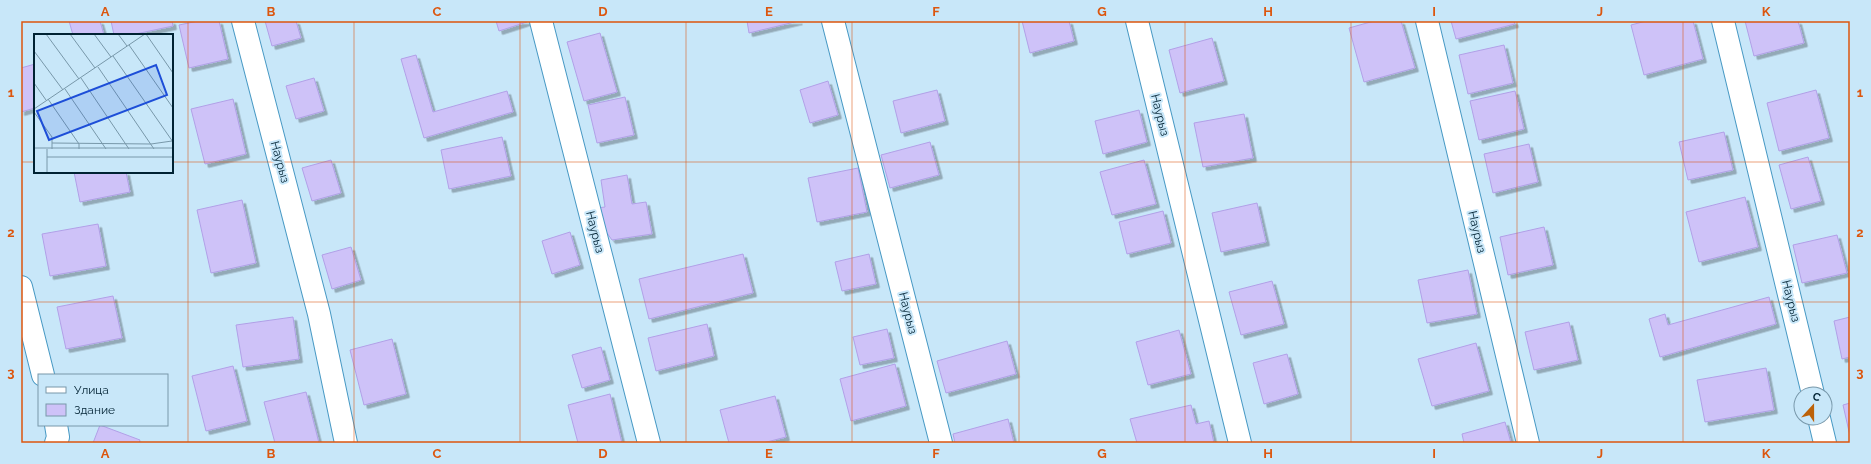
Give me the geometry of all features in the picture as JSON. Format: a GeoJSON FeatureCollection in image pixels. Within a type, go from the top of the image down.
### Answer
{"type":"FeatureCollection","features":[{"type":"Feature","properties":{"kind":"street","name":"Наурыз"},"geometry":{"type":"LineString","coordinates":[[243,21],[319,314],[346,443]]}},
{"type":"Feature","properties":{"kind":"street","name":"Наурыз"},"geometry":{"type":"LineString","coordinates":[[541,21],[648,443]]}},
{"type":"Feature","properties":{"kind":"street","name":"Наурыз"},"geometry":{"type":"LineString","coordinates":[[834,21],[940,443]]}},
{"type":"Feature","properties":{"kind":"street","name":"Наурыз"},"geometry":{"type":"LineString","coordinates":[[1137,21],[1240,443]]}},
{"type":"Feature","properties":{"kind":"street","name":"Наурыз"},"geometry":{"type":"LineString","coordinates":[[1427,21],[1528,443]]}},
{"type":"Feature","properties":{"kind":"street","name":"Наурыз"},"geometry":{"type":"LineString","coordinates":[[1722,21],[1811,386]]}},
{"type":"Feature","properties":{"kind":"street"},"geometry":{"type":"LineString","coordinates":[[21,287],[43,374]]}},
{"type":"Feature","properties":{"kind":"street"},"geometry":{"type":"LineString","coordinates":[[56,426],[58,437],[56,443]]}},
{"type":"Feature","properties":{"kind":"street"},"geometry":{"type":"LineString","coordinates":[[1821,426],[1825,443]]}},
{"type":"Feature","properties":{"kind":"building"},"geometry":{"type":"Polygon","coordinates":[[[69,21],[100,21],[104,34],[73,34],[69,21]]]}},
{"type":"Feature","properties":{"kind":"building"},"geometry":{"type":"Polygon","coordinates":[[[111,21],[172,21],[173,26],[136,34],[114,34],[111,21]]]}},
{"type":"Feature","properties":{"kind":"building"},"geometry":{"type":"Polygon","coordinates":[[[198,21],[219,21],[228,59],[189,68],[179,25],[198,21]]]}},
{"type":"Feature","properties":{"kind":"building"},"geometry":{"type":"Polygon","coordinates":[[[265,21],[296,21],[301,38],[272,46],[265,21]]]}},
{"type":"Feature","properties":{"kind":"building"},"geometry":{"type":"Polygon","coordinates":[[[496,21],[527,21],[527,22],[499,31],[496,21]]]}},
{"type":"Feature","properties":{"kind":"building"},"geometry":{"type":"Polygon","coordinates":[[[747,21],[799,21],[749,33],[747,21]]]}},
{"type":"Feature","properties":{"kind":"building"},"geometry":{"type":"Polygon","coordinates":[[[1022,21],[1069,21],[1074,41],[1030,53],[1022,21]]]}},
{"type":"Feature","properties":{"kind":"building"},"geometry":{"type":"Polygon","coordinates":[[[1374,21],[1401,21],[1415,68],[1364,82],[1349,28],[1374,21]]]}},
{"type":"Feature","properties":{"kind":"building"},"geometry":{"type":"Polygon","coordinates":[[[1451,21],[1514,21],[1515,24],[1456,39],[1451,21]]]}},
{"type":"Feature","properties":{"kind":"building"},"geometry":{"type":"Polygon","coordinates":[[[1646,21],[1693,21],[1703,59],[1644,75],[1631,25],[1646,21]]]}},
{"type":"Feature","properties":{"kind":"building"},"geometry":{"type":"Polygon","coordinates":[[[1745,21],[1798,21],[1804,43],[1754,56],[1745,21]]]}},
{"type":"Feature","properties":{"kind":"building"},"geometry":{"type":"Polygon","coordinates":[[[600,33],[617,92],[584,101],[567,42],[600,33]]]}},
{"type":"Feature","properties":{"kind":"building"},"geometry":{"type":"Polygon","coordinates":[[[1212,38],[1224,81],[1180,93],[1169,50],[1212,38]]]}},
{"type":"Feature","properties":{"kind":"building"},"geometry":{"type":"Polygon","coordinates":[[[1504,45],[1513,83],[1468,94],[1459,55],[1504,45]]]}},
{"type":"Feature","properties":{"kind":"building"},"geometry":{"type":"Polygon","coordinates":[[[416,55],[433,112],[507,91],[513,112],[424,138],[401,59],[416,55]]]}},
{"type":"Feature","properties":{"kind":"building"},"geometry":{"type":"Polygon","coordinates":[[[34,64],[34,108],[21,112],[21,68],[34,64]]]}},
{"type":"Feature","properties":{"kind":"building"},"geometry":{"type":"Polygon","coordinates":[[[314,78],[324,111],[296,119],[286,86],[314,78]]]}},
{"type":"Feature","properties":{"kind":"building"},"geometry":{"type":"Polygon","coordinates":[[[828,81],[838,115],[810,123],[800,90],[828,81]]]}},
{"type":"Feature","properties":{"kind":"building"},"geometry":{"type":"Polygon","coordinates":[[[937,90],[945,121],[901,133],[893,101],[937,90]]]}},
{"type":"Feature","properties":{"kind":"building"},"geometry":{"type":"Polygon","coordinates":[[[1816,90],[1829,138],[1779,151],[1767,103],[1816,90]]]}},
{"type":"Feature","properties":{"kind":"building"},"geometry":{"type":"Polygon","coordinates":[[[1515,91],[1524,129],[1479,140],[1470,101],[1515,91]]]}},
{"type":"Feature","properties":{"kind":"building"},"geometry":{"type":"Polygon","coordinates":[[[625,97],[634,135],[597,143],[588,105],[625,97]]]}},
{"type":"Feature","properties":{"kind":"building"},"geometry":{"type":"Polygon","coordinates":[[[233,99],[246,154],[205,164],[191,109],[233,99]]]}},
{"type":"Feature","properties":{"kind":"building"},"geometry":{"type":"Polygon","coordinates":[[[1139,110],[1147,142],[1103,154],[1095,121],[1139,110]]]}},
{"type":"Feature","properties":{"kind":"building"},"geometry":{"type":"Polygon","coordinates":[[[1244,114],[1253,158],[1203,167],[1194,123],[1244,114]]]}},
{"type":"Feature","properties":{"kind":"building"},"geometry":{"type":"Polygon","coordinates":[[[1724,132],[1733,170],[1688,180],[1679,142],[1724,132]]]}},
{"type":"Feature","properties":{"kind":"building"},"geometry":{"type":"Polygon","coordinates":[[[502,137],[511,176],[449,189],[441,150],[502,137]]]}},
{"type":"Feature","properties":{"kind":"building"},"geometry":{"type":"Polygon","coordinates":[[[930,142],[939,175],[890,188],[881,155],[930,142]]]}},
{"type":"Feature","properties":{"kind":"building"},"geometry":{"type":"Polygon","coordinates":[[[1529,144],[1538,182],[1493,193],[1484,154],[1529,144]]]}},
{"type":"Feature","properties":{"kind":"building"},"geometry":{"type":"Polygon","coordinates":[[[1808,157],[1821,201],[1791,209],[1779,165],[1808,157]]]}},
{"type":"Feature","properties":{"kind":"building"},"geometry":{"type":"Polygon","coordinates":[[[331,160],[341,193],[312,201],[302,168],[331,160]]]}},
{"type":"Feature","properties":{"kind":"building"},"geometry":{"type":"Polygon","coordinates":[[[1144,160],[1156,204],[1112,215],[1100,172],[1144,160]]]}},
{"type":"Feature","properties":{"kind":"building"},"geometry":{"type":"Polygon","coordinates":[[[858,168],[867,212],[817,222],[808,178],[858,168]]]}},
{"type":"Feature","properties":{"kind":"building"},"geometry":{"type":"Polygon","coordinates":[[[74,173],[126,173],[130,192],[80,202],[74,173]]]}},
{"type":"Feature","properties":{"kind":"building"},"geometry":{"type":"Polygon","coordinates":[[[627,175],[632,204],[646,202],[652,234],[612,240],[599,222],[597,208],[605,207],[601,180],[627,175]]]}},
{"type":"Feature","properties":{"kind":"building"},"geometry":{"type":"Polygon","coordinates":[[[1745,197],[1758,247],[1699,262],[1686,212],[1745,197]]]}},
{"type":"Feature","properties":{"kind":"building"},"geometry":{"type":"Polygon","coordinates":[[[242,200],[256,263],[211,273],[197,210],[242,200]]]}},
{"type":"Feature","properties":{"kind":"building"},"geometry":{"type":"Polygon","coordinates":[[[1257,203],[1266,242],[1221,252],[1212,213],[1257,203]]]}},
{"type":"Feature","properties":{"kind":"building"},"geometry":{"type":"Polygon","coordinates":[[[1163,211],[1171,243],[1127,254],[1119,222],[1163,211]]]}},
{"type":"Feature","properties":{"kind":"building"},"geometry":{"type":"Polygon","coordinates":[[[98,224],[106,266],[50,276],[42,234],[98,224]]]}},
{"type":"Feature","properties":{"kind":"building"},"geometry":{"type":"Polygon","coordinates":[[[1544,227],[1553,265],[1508,275],[1500,237],[1544,227]]]}},
{"type":"Feature","properties":{"kind":"building"},"geometry":{"type":"Polygon","coordinates":[[[570,232],[580,265],[552,274],[542,241],[570,232]]]}},
{"type":"Feature","properties":{"kind":"building"},"geometry":{"type":"Polygon","coordinates":[[[1837,235],[1847,273],[1802,283],[1793,245],[1837,235]]]}},
{"type":"Feature","properties":{"kind":"building"},"geometry":{"type":"Polygon","coordinates":[[[351,247],[361,280],[332,289],[322,255],[351,247]]]}},
{"type":"Feature","properties":{"kind":"building"},"geometry":{"type":"Polygon","coordinates":[[[743,254],[753,293],[649,319],[639,279],[743,254]]]}},
{"type":"Feature","properties":{"kind":"building"},"geometry":{"type":"Polygon","coordinates":[[[869,254],[876,284],[842,291],[835,262],[869,254]]]}},
{"type":"Feature","properties":{"kind":"building"},"geometry":{"type":"Polygon","coordinates":[[[1468,270],[1477,314],[1427,323],[1418,280],[1468,270]]]}},
{"type":"Feature","properties":{"kind":"building"},"geometry":{"type":"Polygon","coordinates":[[[1272,281],[1284,324],[1241,335],[1229,292],[1272,281]]]}},
{"type":"Feature","properties":{"kind":"building"},"geometry":{"type":"Polygon","coordinates":[[[113,296],[122,338],[66,349],[57,307],[113,296]]]}},
{"type":"Feature","properties":{"kind":"building"},"geometry":{"type":"Polygon","coordinates":[[[1769,297],[1776,324],[1660,357],[1649,319],[1665,314],[1668,325],[1769,297]]]}},
{"type":"Feature","properties":{"kind":"building"},"geometry":{"type":"Polygon","coordinates":[[[293,317],[299,359],[243,367],[236,325],[293,317]]]}},
{"type":"Feature","properties":{"kind":"building"},"geometry":{"type":"Polygon","coordinates":[[[1850,317],[1850,357],[1842,359],[1834,321],[1850,317]]]}},
{"type":"Feature","properties":{"kind":"building"},"geometry":{"type":"Polygon","coordinates":[[[1569,322],[1578,360],[1534,370],[1525,332],[1569,322]]]}},
{"type":"Feature","properties":{"kind":"building"},"geometry":{"type":"Polygon","coordinates":[[[707,324],[714,356],[656,371],[648,338],[707,324]]]}},
{"type":"Feature","properties":{"kind":"building"},"geometry":{"type":"Polygon","coordinates":[[[887,329],[894,358],[860,365],[853,337],[887,329]]]}},
{"type":"Feature","properties":{"kind":"building"},"geometry":{"type":"Polygon","coordinates":[[[1179,330],[1191,374],[1148,385],[1136,342],[1179,330]]]}},
{"type":"Feature","properties":{"kind":"building"},"geometry":{"type":"Polygon","coordinates":[[[392,339],[406,394],[364,405],[350,350],[392,339]]]}},
{"type":"Feature","properties":{"kind":"building"},"geometry":{"type":"Polygon","coordinates":[[[1007,341],[1016,374],[946,393],[937,361],[1007,341]]]}},
{"type":"Feature","properties":{"kind":"building"},"geometry":{"type":"Polygon","coordinates":[[[1476,343],[1489,391],[1432,406],[1418,359],[1476,343]]]}},
{"type":"Feature","properties":{"kind":"building"},"geometry":{"type":"Polygon","coordinates":[[[601,347],[610,380],[582,388],[572,355],[601,347]]]}},
{"type":"Feature","properties":{"kind":"building"},"geometry":{"type":"Polygon","coordinates":[[[1287,354],[1298,394],[1264,404],[1253,363],[1287,354]]]}},
{"type":"Feature","properties":{"kind":"building"},"geometry":{"type":"Polygon","coordinates":[[[895,364],[906,406],[851,421],[840,379],[895,364]]]}},
{"type":"Feature","properties":{"kind":"building"},"geometry":{"type":"Polygon","coordinates":[[[233,366],[247,421],[206,431],[192,376],[233,366]]]}},
{"type":"Feature","properties":{"kind":"building"},"geometry":{"type":"Polygon","coordinates":[[[1766,368],[1774,410],[1705,422],[1697,380],[1766,368]]]}},
{"type":"Feature","properties":{"kind":"building"},"geometry":{"type":"Polygon","coordinates":[[[306,392],[319,443],[275,443],[264,402],[306,392]]]}},
{"type":"Feature","properties":{"kind":"building"},"geometry":{"type":"Polygon","coordinates":[[[610,394],[622,443],[578,443],[568,405],[610,394]]]}},
{"type":"Feature","properties":{"kind":"building"},"geometry":{"type":"Polygon","coordinates":[[[775,396],[786,437],[763,443],[729,443],[720,410],[775,396]]]}},
{"type":"Feature","properties":{"kind":"building"},"geometry":{"type":"Polygon","coordinates":[[[1850,403],[1850,436],[1843,405],[1850,403]]]}},
{"type":"Feature","properties":{"kind":"building"},"geometry":{"type":"Polygon","coordinates":[[[1191,405],[1196,424],[1209,421],[1214,443],[1137,443],[1130,419],[1191,405]]]}},
{"type":"Feature","properties":{"kind":"building"},"geometry":{"type":"Polygon","coordinates":[[[1008,419],[1014,443],[955,443],[953,434],[1008,419]]]}},
{"type":"Feature","properties":{"kind":"building"},"geometry":{"type":"Polygon","coordinates":[[[1505,422],[1511,443],[1464,443],[1462,434],[1505,422]]]}},
{"type":"Feature","properties":{"kind":"building"},"geometry":{"type":"Polygon","coordinates":[[[100,426],[140,440],[139,443],[93,443],[100,426]]]}}]}
